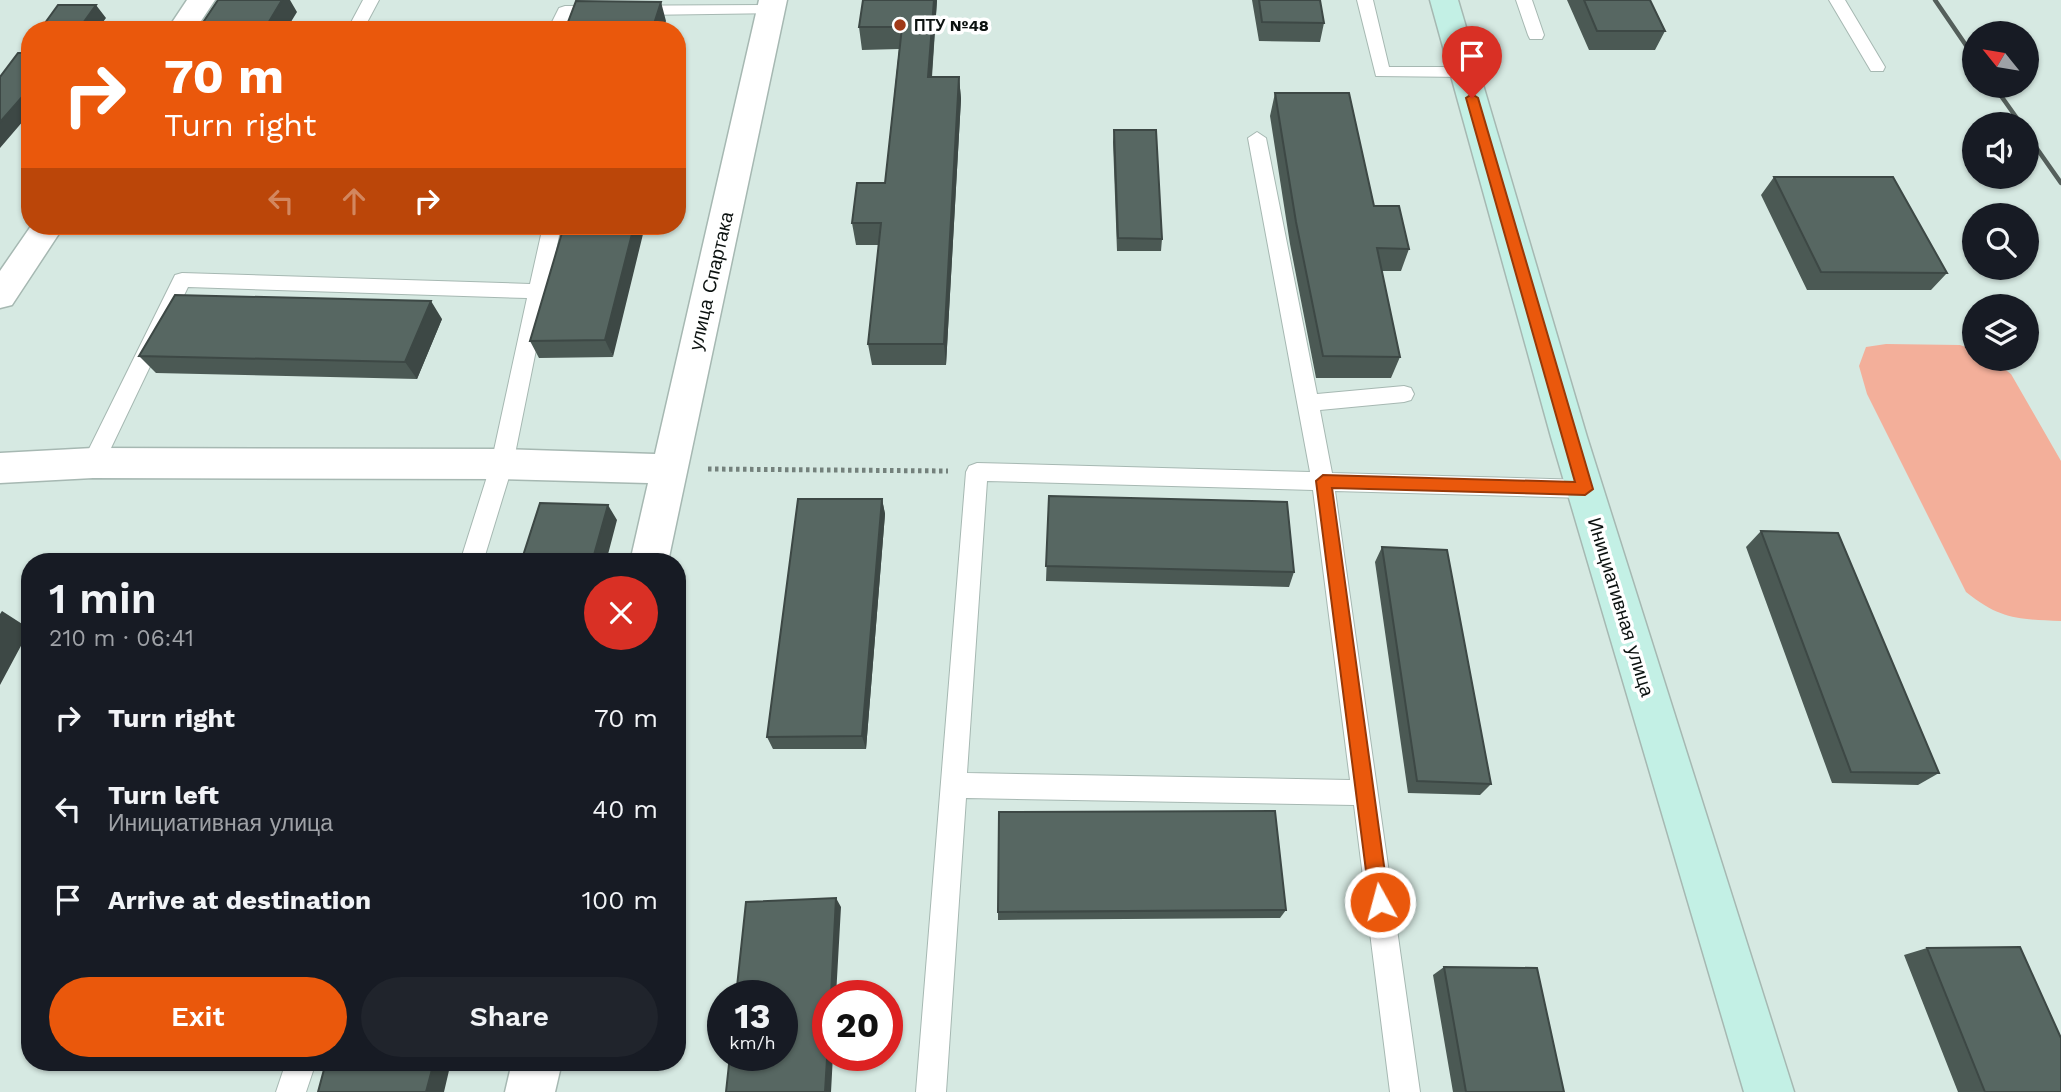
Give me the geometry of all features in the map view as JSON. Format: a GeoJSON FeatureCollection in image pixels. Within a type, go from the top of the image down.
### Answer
{"type":"FeatureCollection","features":[{"type":"Feature","properties":{"kind":"main road","name":"Инициативная улица"},"geometry":{"type":"LineString","coordinates":[[1444,0],[1585,489],[1769,1092]]}},
{"type":"Feature","properties":{"kind":"street"},"geometry":{"type":"LineString","coordinates":[[187,21],[201,0]]}},
{"type":"Feature","properties":{"kind":"street","name":"улица Спартака"},"geometry":{"type":"LineString","coordinates":[[651,553],[772,5]]}},
{"type":"Feature","properties":{"kind":"street"},"geometry":{"type":"LineString","coordinates":[[0,296],[42,235]]}},
{"type":"Feature","properties":{"kind":"street"},"geometry":{"type":"LineString","coordinates":[[0,468],[93,463],[502,464],[670,469]]}},
{"type":"Feature","properties":{"kind":"street"},"geometry":{"type":"LineString","coordinates":[[530,1092],[535,1071]]}},
{"type":"Feature","properties":{"kind":"lane"},"geometry":{"type":"LineString","coordinates":[[360,21],[371,0]]}},
{"type":"Feature","properties":{"kind":"lane"},"geometry":{"type":"LineString","coordinates":[[1365,0],[1382,72],[1464,72]]}},
{"type":"Feature","properties":{"kind":"lane"},"geometry":{"type":"LineString","coordinates":[[1524,0],[1536,35]]}},
{"type":"Feature","properties":{"kind":"lane"},"geometry":{"type":"LineString","coordinates":[[1837,0],[1877,67]]}},
{"type":"Feature","properties":{"kind":"lane"},"geometry":{"type":"LineString","coordinates":[[560,21],[565,11],[772,5]]}},
{"type":"Feature","properties":{"kind":"lane"},"geometry":{"type":"LineString","coordinates":[[1257,138],[1323,481],[1405,1092]]}},
{"type":"Feature","properties":{"kind":"lane"},"geometry":{"type":"LineString","coordinates":[[474,553],[502,464],[550,235]]}},
{"type":"Feature","properties":{"kind":"lane"},"geometry":{"type":"LineString","coordinates":[[93,463],[182,280],[539,291]]}},
{"type":"Feature","properties":{"kind":"lane"},"geometry":{"type":"LineString","coordinates":[[1309,403],[1404,394]]}},
{"type":"Feature","properties":{"kind":"lane"},"geometry":{"type":"LineString","coordinates":[[931,1092],[977,472],[1585,489]]}},
{"type":"Feature","properties":{"kind":"lane"},"geometry":{"type":"LineString","coordinates":[[954,785],[1365,793]]}},
{"type":"Feature","properties":{"kind":"lane"},"geometry":{"type":"LineString","coordinates":[[291,1092],[298,1071]]}},
{"type":"Feature","properties":{"kind":"path"},"geometry":{"type":"LineString","coordinates":[[670,469],[977,472]]}},
{"type":"Feature","properties":{"kind":"shaded area"},"geometry":{"type":"Polygon","coordinates":[[[1886,344],[1960,345],[1962,371],[2007,371],[2011,374],[2061,461],[2061,621],[2033,620],[2000,613],[1966,592],[1867,394],[1859,366],[1866,347],[1886,344]]]}},
{"type":"Feature","properties":{"kind":"building"},"geometry":{"type":"Polygon","coordinates":[[[218,0],[282,0],[269,21],[204,21],[218,0]]]}},
{"type":"Feature","properties":{"kind":"building"},"geometry":{"type":"Polygon","coordinates":[[[863,0],[934,0],[928,77],[959,77],[944,344],[868,344],[881,223],[852,223],[857,183],[885,183],[902,27],[859,27],[863,0]]]}},
{"type":"Feature","properties":{"kind":"building"},"geometry":{"type":"Polygon","coordinates":[[[1259,0],[1320,0],[1324,23],[1262,22],[1259,0]]]}},
{"type":"Feature","properties":{"kind":"building"},"geometry":{"type":"Polygon","coordinates":[[[1584,0],[1650,0],[1665,31],[1597,31],[1584,0]]]}},
{"type":"Feature","properties":{"kind":"building"},"geometry":{"type":"Polygon","coordinates":[[[576,1],[661,2],[655,21],[568,21],[576,1]]]}},
{"type":"Feature","properties":{"kind":"building"},"geometry":{"type":"Polygon","coordinates":[[[58,5],[96,5],[84,21],[46,21],[58,5]]]}},
{"type":"Feature","properties":{"kind":"building"},"geometry":{"type":"Polygon","coordinates":[[[18,53],[21,53],[21,98],[0,122],[0,77],[18,53]]]}},
{"type":"Feature","properties":{"kind":"building"},"geometry":{"type":"Polygon","coordinates":[[[1275,93],[1349,93],[1374,206],[1399,206],[1409,249],[1377,248],[1400,357],[1323,356],[1296,222],[1275,93]]]}},
{"type":"Feature","properties":{"kind":"building"},"geometry":{"type":"Polygon","coordinates":[[[1114,130],[1156,130],[1162,239],[1118,238],[1114,130]]]}},
{"type":"Feature","properties":{"kind":"building"},"geometry":{"type":"Polygon","coordinates":[[[1774,177],[1893,177],[1947,273],[1821,272],[1774,177]]]}},
{"type":"Feature","properties":{"kind":"building"},"geometry":{"type":"Polygon","coordinates":[[[561,235],[632,235],[605,340],[530,341],[561,235]]]}},
{"type":"Feature","properties":{"kind":"building"},"geometry":{"type":"Polygon","coordinates":[[[175,295],[431,301],[405,362],[139,356],[175,295]]]}},
{"type":"Feature","properties":{"kind":"building"},"geometry":{"type":"Polygon","coordinates":[[[1049,496],[1287,502],[1294,572],[1046,566],[1049,496]]]}},
{"type":"Feature","properties":{"kind":"building"},"geometry":{"type":"Polygon","coordinates":[[[798,499],[882,499],[862,736],[767,737],[798,499]]]}},
{"type":"Feature","properties":{"kind":"building"},"geometry":{"type":"Polygon","coordinates":[[[540,503],[608,505],[595,553],[524,553],[540,503]]]}},
{"type":"Feature","properties":{"kind":"building"},"geometry":{"type":"Polygon","coordinates":[[[1761,531],[1838,533],[1939,773],[1851,772],[1761,531]]]}},
{"type":"Feature","properties":{"kind":"building"},"geometry":{"type":"Polygon","coordinates":[[[1382,547],[1447,550],[1491,784],[1417,781],[1382,547]]]}},
{"type":"Feature","properties":{"kind":"building"},"geometry":{"type":"Polygon","coordinates":[[[1275,811],[1286,910],[998,912],[999,812],[1275,811]]]}},
{"type":"Feature","properties":{"kind":"building"},"geometry":{"type":"Polygon","coordinates":[[[836,898],[832,980],[812,980],[812,1071],[826,1071],[825,1092],[726,1092],[728,1071],[798,1071],[798,980],[738,980],[746,902],[836,898]]]}},
{"type":"Feature","properties":{"kind":"building"},"geometry":{"type":"Polygon","coordinates":[[[2020,947],[2061,1038],[2061,1092],[1985,1092],[1927,948],[2020,947]]]}},
{"type":"Feature","properties":{"kind":"building"},"geometry":{"type":"Polygon","coordinates":[[[1444,967],[1537,968],[1564,1092],[1466,1092],[1444,967]]]}},
{"type":"Feature","properties":{"kind":"building"},"geometry":{"type":"Polygon","coordinates":[[[324,1071],[432,1071],[426,1092],[318,1092],[324,1071]]]}},
{"type":"Feature","properties":{"kind":"railway"},"geometry":{"type":"LineString","coordinates":[[1935,0],[1962,39]]}},
{"type":"Feature","properties":{"kind":"railway"},"geometry":{"type":"LineString","coordinates":[[2003,98],[2012,112]]}},
{"type":"Feature","properties":{"kind":"railway"},"geometry":{"type":"LineString","coordinates":[[2039,152],[2061,183]]}},
{"type":"Feature","properties":{"kind":"place","name":"ПТУ №48"},"geometry":{"type":"Point","coordinates":[900,25]}},
{"type":"Feature","properties":{"kind":"route"},"geometry":{"type":"LineString","coordinates":[[1380,902],[1323,481],[1585,489],[1472,98]]}}]}
